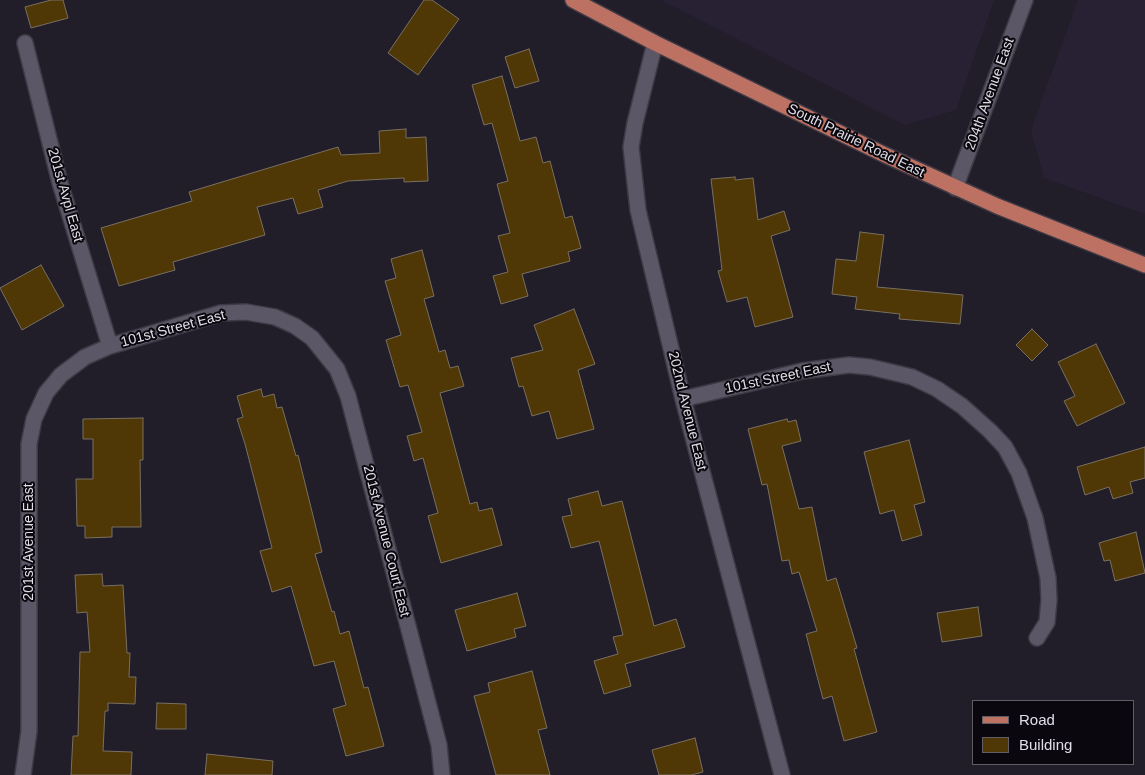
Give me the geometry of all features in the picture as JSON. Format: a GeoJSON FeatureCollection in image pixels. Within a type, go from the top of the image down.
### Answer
{"type":"FeatureCollection","features":[{"type":"Feature","properties":{"kind":"main road","name":"South Prairie Road East"},"geometry":{"type":"LineString","coordinates":[[573,0],[655,43],[956,188],[1145,265]]}},
{"type":"Feature","properties":{"kind":"street","name":"204th Avenue East"},"geometry":{"type":"LineString","coordinates":[[956,188],[1025,0]]}},
{"type":"Feature","properties":{"kind":"street","name":"201st Avpl East"},"geometry":{"type":"LineString","coordinates":[[25,42],[60,183],[110,346]]}},
{"type":"Feature","properties":{"kind":"street","name":"202nd Avenue East"},"geometry":{"type":"LineString","coordinates":[[655,43],[631,147],[632,170],[638,210],[683,399],[782,775]]}},
{"type":"Feature","properties":{"kind":"street","name":"101st Street East"},"geometry":{"type":"LineString","coordinates":[[110,346],[221,313],[246,312],[275,317],[295,326]]}},
{"type":"Feature","properties":{"kind":"street","name":"201st Avenue Court East"},"geometry":{"type":"LineString","coordinates":[[295,326],[312,338],[338,368],[348,396],[439,745],[442,775]]}},
{"type":"Feature","properties":{"kind":"street","name":"201st Avenue East"},"geometry":{"type":"LineString","coordinates":[[22,775],[29,731],[29,444],[34,419],[46,393],[61,375],[84,357],[110,346]]}},
{"type":"Feature","properties":{"kind":"street","name":"101st Street East"},"geometry":{"type":"LineString","coordinates":[[683,399],[802,371],[849,365],[870,367],[912,378],[937,389],[962,406],[990,431],[1005,447],[1020,473],[1035,518],[1048,578],[1047,622],[1036,638]]}},
{"type":"Feature","properties":{"kind":"shaded area"},"geometry":{"type":"Polygon","coordinates":[[[661,0],[994,0],[956,110],[905,125],[661,0]]]}},
{"type":"Feature","properties":{"kind":"shaded area"},"geometry":{"type":"Polygon","coordinates":[[[1078,0],[1145,0],[1145,214],[1044,178],[1031,130],[1078,0]]]}},
{"type":"Feature","properties":{"kind":"building"},"geometry":{"type":"Polygon","coordinates":[[[51,0],[63,0],[68,18],[31,28],[25,7],[51,0]]]}},
{"type":"Feature","properties":{"kind":"building"},"geometry":{"type":"Polygon","coordinates":[[[424,0],[432,0],[459,19],[418,75],[388,53],[424,0]]]}},
{"type":"Feature","properties":{"kind":"building"},"geometry":{"type":"Polygon","coordinates":[[[529,49],[539,81],[515,88],[505,57],[529,49]]]}},
{"type":"Feature","properties":{"kind":"building"},"geometry":{"type":"Polygon","coordinates":[[[502,76],[520,141],[536,137],[543,163],[550,161],[565,218],[572,216],[581,248],[568,252],[570,261],[522,274],[528,296],[501,304],[493,276],[508,272],[498,236],[510,233],[497,184],[508,181],[492,123],[484,125],[472,85],[502,76]]]}},
{"type":"Feature","properties":{"kind":"building"},"geometry":{"type":"Polygon","coordinates":[[[406,129],[406,138],[426,137],[428,181],[404,182],[404,178],[348,181],[318,190],[323,207],[298,214],[293,198],[257,207],[265,235],[173,262],[175,270],[119,286],[101,228],[192,201],[189,192],[338,147],[341,155],[380,153],[379,131],[406,129]]]}},
{"type":"Feature","properties":{"kind":"building"},"geometry":{"type":"Polygon","coordinates":[[[735,177],[735,180],[753,178],[758,220],[784,211],[790,230],[771,236],[793,317],[755,327],[747,297],[727,302],[718,271],[722,270],[711,179],[735,177]]]}},
{"type":"Feature","properties":{"kind":"building"},"geometry":{"type":"Polygon","coordinates":[[[860,232],[884,235],[877,287],[963,295],[960,324],[899,319],[900,314],[855,309],[857,297],[832,294],[836,259],[856,261],[860,232]]]}},
{"type":"Feature","properties":{"kind":"building"},"geometry":{"type":"Polygon","coordinates":[[[422,250],[434,296],[424,299],[439,352],[445,350],[450,368],[458,366],[464,386],[440,393],[470,504],[477,502],[479,511],[492,508],[502,545],[441,563],[428,516],[438,513],[423,458],[414,461],[407,436],[422,432],[408,385],[400,387],[386,340],[401,335],[385,281],[396,278],[391,259],[422,250]]]}},
{"type":"Feature","properties":{"kind":"building"},"geometry":{"type":"Polygon","coordinates":[[[41,265],[64,306],[22,330],[0,288],[41,265]]]}},
{"type":"Feature","properties":{"kind":"building"},"geometry":{"type":"Polygon","coordinates":[[[574,309],[595,364],[578,370],[594,429],[557,439],[549,411],[532,416],[523,386],[519,387],[511,358],[543,350],[534,325],[574,309]]]}},
{"type":"Feature","properties":{"kind":"building"},"geometry":{"type":"Polygon","coordinates":[[[1032,329],[1048,345],[1032,361],[1016,345],[1032,329]]]}},
{"type":"Feature","properties":{"kind":"building"},"geometry":{"type":"Polygon","coordinates":[[[1096,344],[1125,403],[1077,426],[1064,401],[1075,396],[1058,362],[1096,344]]]}},
{"type":"Feature","properties":{"kind":"building"},"geometry":{"type":"Polygon","coordinates":[[[261,389],[263,397],[274,394],[277,408],[282,407],[296,456],[298,455],[322,552],[315,554],[332,612],[334,611],[340,634],[349,631],[364,688],[368,687],[384,746],[346,756],[333,709],[346,705],[334,661],[314,666],[291,586],[272,592],[260,551],[272,548],[237,419],[243,417],[237,396],[261,389]]]}},
{"type":"Feature","properties":{"kind":"building"},"geometry":{"type":"Polygon","coordinates":[[[143,418],[143,460],[140,460],[141,527],[112,527],[112,537],[85,538],[85,526],[77,526],[76,479],[93,479],[93,439],[83,439],[83,419],[143,418]]]}},
{"type":"Feature","properties":{"kind":"building"},"geometry":{"type":"Polygon","coordinates":[[[787,419],[788,422],[796,420],[801,441],[782,446],[799,509],[812,507],[827,581],[836,578],[857,648],[854,649],[877,732],[844,741],[832,696],[823,699],[806,634],[817,631],[799,572],[792,574],[789,560],[782,561],[767,484],[762,485],[748,429],[787,419]]]}},
{"type":"Feature","properties":{"kind":"building"},"geometry":{"type":"Polygon","coordinates":[[[909,440],[925,502],[914,505],[922,535],[902,541],[894,510],[880,514],[864,452],[909,440]]]}},
{"type":"Feature","properties":{"kind":"building"},"geometry":{"type":"Polygon","coordinates":[[[1145,447],[1145,478],[1130,482],[1133,493],[1113,499],[1109,487],[1085,495],[1077,467],[1145,447]]]}},
{"type":"Feature","properties":{"kind":"building"},"geometry":{"type":"Polygon","coordinates":[[[598,491],[602,506],[622,501],[654,626],[676,619],[685,647],[625,664],[631,686],[604,694],[594,661],[618,654],[613,637],[623,635],[599,541],[571,548],[562,517],[572,515],[568,499],[598,491]]]}},
{"type":"Feature","properties":{"kind":"building"},"geometry":{"type":"Polygon","coordinates":[[[1136,532],[1145,573],[1115,581],[1110,560],[1104,561],[1099,543],[1136,532]]]}},
{"type":"Feature","properties":{"kind":"building"},"geometry":{"type":"Polygon","coordinates":[[[102,574],[103,586],[123,585],[127,653],[130,653],[129,677],[136,677],[135,704],[108,703],[108,711],[105,711],[103,751],[132,752],[131,775],[71,775],[73,736],[78,736],[80,652],[90,652],[87,612],[77,613],[75,575],[102,574]]]}},
{"type":"Feature","properties":{"kind":"building"},"geometry":{"type":"Polygon","coordinates":[[[517,593],[526,626],[514,629],[516,637],[467,651],[455,610],[517,593]]]}},
{"type":"Feature","properties":{"kind":"building"},"geometry":{"type":"Polygon","coordinates":[[[978,607],[982,636],[942,642],[937,613],[978,607]]]}},
{"type":"Feature","properties":{"kind":"building"},"geometry":{"type":"Polygon","coordinates":[[[532,671],[547,728],[538,730],[550,775],[496,775],[474,696],[490,692],[488,683],[532,671]]]}},
{"type":"Feature","properties":{"kind":"building"},"geometry":{"type":"Polygon","coordinates":[[[157,703],[186,704],[186,729],[156,729],[157,703]]]}},
{"type":"Feature","properties":{"kind":"building"},"geometry":{"type":"Polygon","coordinates":[[[695,738],[703,772],[691,775],[659,775],[652,750],[695,738]]]}},
{"type":"Feature","properties":{"kind":"building"},"geometry":{"type":"Polygon","coordinates":[[[207,754],[273,761],[272,775],[205,775],[207,754]]]}}]}
